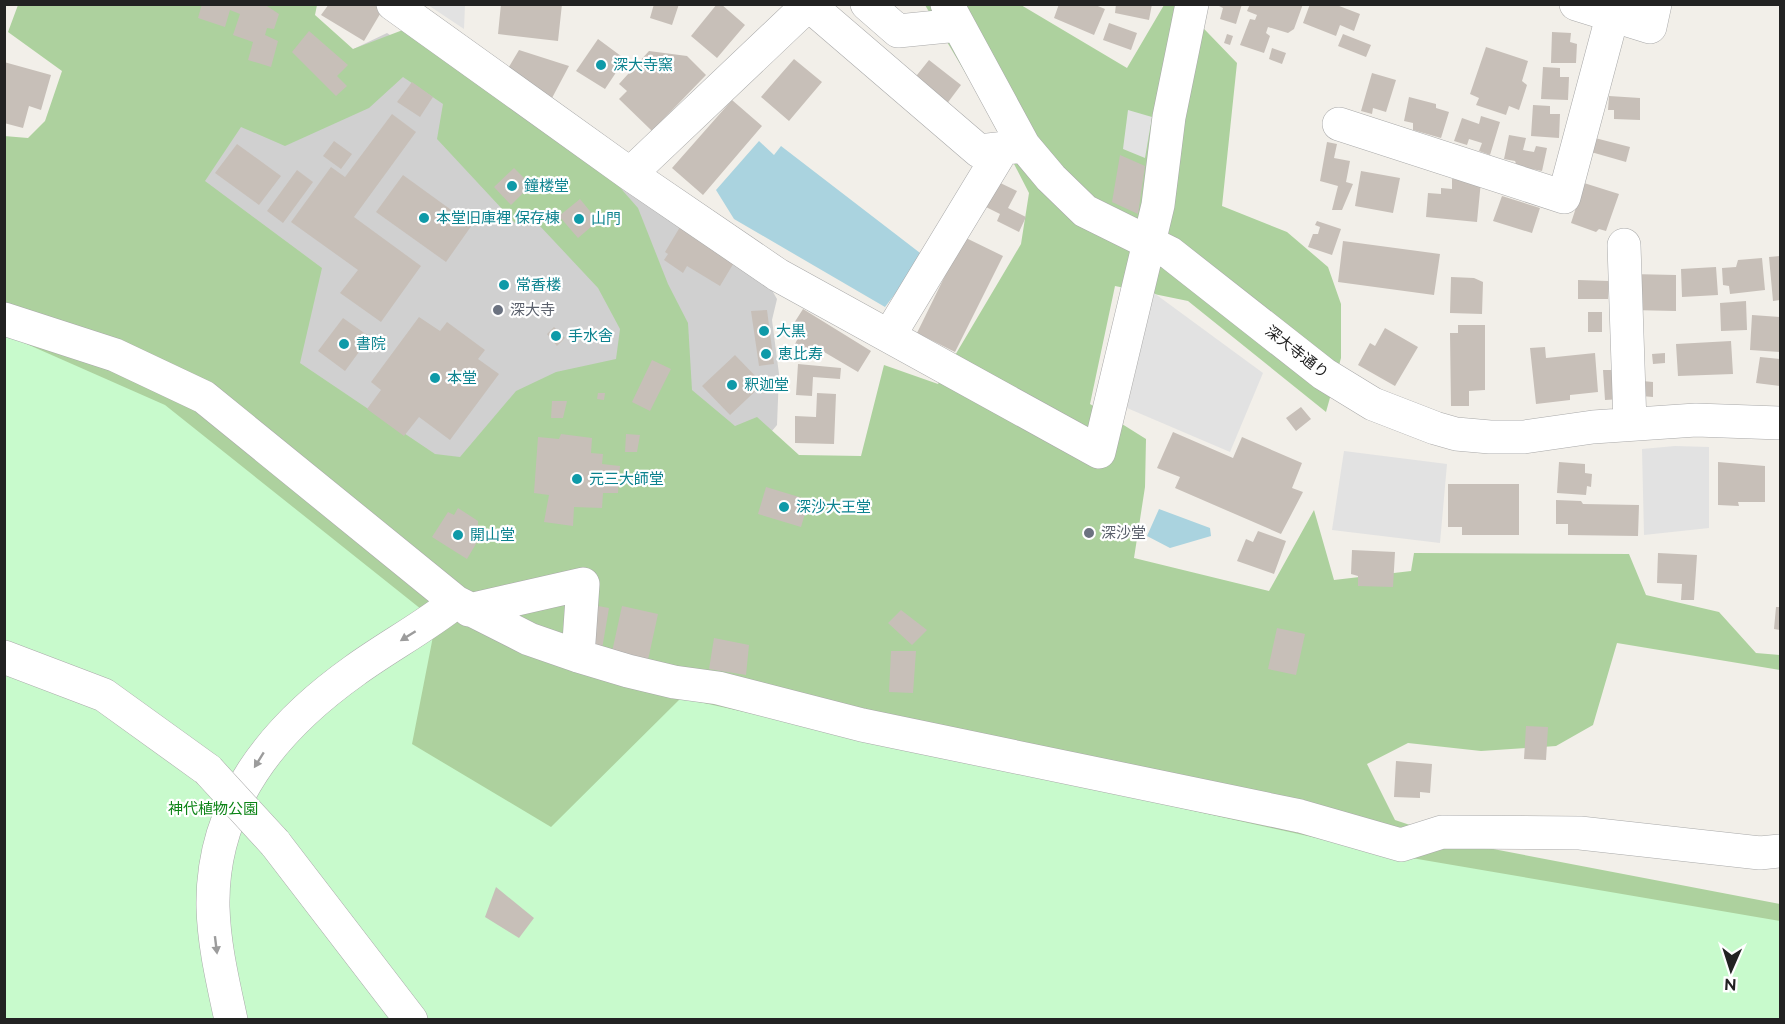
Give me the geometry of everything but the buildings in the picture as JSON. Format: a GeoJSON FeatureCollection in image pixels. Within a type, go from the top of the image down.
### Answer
{"type":"FeatureCollection","features":[{"type":"Feature","properties":{"kind":"street"},"geometry":{"type":"LineString","coordinates":[[393,4],[630,174],[778,274],[1099,452],[1158,205],[1169,117],[1192,4]]}},
{"type":"Feature","properties":{"kind":"street"},"geometry":{"type":"LineString","coordinates":[[867,4],[898,31],[945,19]]}},
{"type":"Feature","properties":{"kind":"street","name":"深大寺通り"},"geometry":{"type":"LineString","coordinates":[[905,4],[945,19],[1014,147],[1085,211],[1170,253],[1324,374],[1373,404],[1402,418],[1456,434],[1490,437],[1524,437],[1630,424],[1696,420],[1780,423]]}},
{"type":"Feature","properties":{"kind":"street"},"geometry":{"type":"LineString","coordinates":[[1576,4],[1650,27],[1655,4]]}},
{"type":"Feature","properties":{"kind":"street"},"geometry":{"type":"LineString","coordinates":[[630,174],[809,5],[979,151],[1014,147]]}},
{"type":"Feature","properties":{"kind":"street"},"geometry":{"type":"LineString","coordinates":[[1339,124],[1564,197],[1612,17]]}},
{"type":"Feature","properties":{"kind":"street"},"geometry":{"type":"LineString","coordinates":[[889,336],[1014,147]]}},
{"type":"Feature","properties":{"kind":"street"},"geometry":{"type":"LineString","coordinates":[[1624,245],[1630,424]]}},
{"type":"Feature","properties":{"kind":"street"},"geometry":{"type":"LineString","coordinates":[[4,319],[115,355],[204,397],[462,606],[530,639],[578,656],[651,677],[718,688],[862,725],[1300,816],[1401,845],[1442,832],[1580,833],[1760,853],[1780,851]]}},
{"type":"Feature","properties":{"kind":"street"},"geometry":{"type":"LineString","coordinates":[[231,1020],[219,963],[213,904],[226,822],[247,779],[267,748],[315,701],[355,670],[423,627],[462,606],[583,584],[578,656]]}},
{"type":"Feature","properties":{"kind":"street"},"geometry":{"type":"LineString","coordinates":[[4,657],[104,695],[208,770],[275,843],[411,1020]]}},
{"type":"Feature","properties":{"kind":"shaded area"},"geometry":{"type":"Polygon","coordinates":[[[428,5],[465,5],[464,29],[428,5]]]}},
{"type":"Feature","properties":{"kind":"shaded area","name":"深大寺"},"geometry":{"type":"Polygon","coordinates":[[[387,33],[579,161],[765,278],[777,299],[772,320],[779,374],[777,425],[760,445],[384,528],[181,192],[247,100],[387,33]]]}},
{"type":"Feature","properties":{"kind":"shaded area"},"geometry":{"type":"Polygon","coordinates":[[[1128,110],[1152,117],[1145,158],[1123,149],[1128,110]]]}},
{"type":"Feature","properties":{"kind":"shaded area"},"geometry":{"type":"Polygon","coordinates":[[[1154,293],[1263,373],[1230,452],[1127,408],[1154,293]]]}},
{"type":"Feature","properties":{"kind":"shaded area"},"geometry":{"type":"Polygon","coordinates":[[[1675,446],[1709,447],[1709,528],[1644,535],[1642,449],[1675,446]]]}},
{"type":"Feature","properties":{"kind":"shaded area"},"geometry":{"type":"Polygon","coordinates":[[[1344,451],[1447,464],[1440,543],[1332,530],[1344,451]]]}},
{"type":"Feature","properties":{"kind":"green space"},"geometry":{"type":"Polygon","coordinates":[[[18,5],[317,5],[315,15],[353,49],[408,28],[602,167],[638,208],[668,284],[688,323],[692,390],[735,426],[757,417],[799,455],[861,456],[884,365],[938,384],[1021,244],[1029,193],[978,94],[925,5],[1021,5],[1127,68],[1164,5],[1181,5],[1237,63],[1222,206],[1287,232],[1328,267],[1341,304],[1341,358],[1326,412],[1188,301],[1115,286],[1090,404],[1146,439],[1145,487],[1134,558],[1269,591],[1314,510],[1334,580],[1411,571],[1414,553],[1629,554],[1646,595],[1719,612],[1756,653],[1780,655],[1780,670],[1617,643],[1593,725],[1556,746],[1481,751],[1408,743],[1367,764],[1395,820],[1467,844],[1780,904],[1780,1019],[199,1019],[5,481],[4,136],[28,138],[45,121],[62,71],[8,32],[18,5]],[[403,77],[369,108],[285,146],[241,127],[205,181],[322,268],[300,363],[435,454],[460,457],[516,391],[556,372],[616,359],[620,329],[598,288],[539,225],[515,223],[437,139],[443,104],[403,77]]]}},
{"type":"Feature","properties":{"kind":"green space","name":"神代植物公園"},"geometry":{"type":"Polygon","coordinates":[[[4,334],[165,405],[436,621],[412,744],[551,827],[681,698],[1394,855],[1780,921],[1780,1019],[5,1019],[4,334]]]}},
{"type":"Feature","properties":{"kind":"water"},"geometry":{"type":"Polygon","coordinates":[[[759,141],[774,155],[781,146],[924,256],[885,307],[734,219],[716,190],[759,141]]]}},
{"type":"Feature","properties":{"kind":"water"},"geometry":{"type":"Polygon","coordinates":[[[1159,509],[1210,528],[1211,536],[1170,548],[1147,536],[1159,509]]]}},
{"type":"Feature","properties":{"kind":"place","name":"深大寺窯"},"geometry":{"type":"Point","coordinates":[601,65]}},
{"type":"Feature","properties":{"kind":"place","name":"鐘楼堂"},"geometry":{"type":"Point","coordinates":[512,186]}},
{"type":"Feature","properties":{"kind":"place","name":"本堂旧庫裡 保存棟"},"geometry":{"type":"Point","coordinates":[424,218]}},
{"type":"Feature","properties":{"kind":"place","name":"山門"},"geometry":{"type":"Point","coordinates":[579,219]}},
{"type":"Feature","properties":{"kind":"place","name":"常香楼"},"geometry":{"type":"Point","coordinates":[504,285]}},
{"type":"Feature","properties":{"kind":"place","name":"深大寺"},"geometry":{"type":"Point","coordinates":[498,310]}},
{"type":"Feature","properties":{"kind":"place","name":"大黒"},"geometry":{"type":"Point","coordinates":[764,331]}},
{"type":"Feature","properties":{"kind":"place","name":"手水舎"},"geometry":{"type":"Point","coordinates":[556,336]}},
{"type":"Feature","properties":{"kind":"place","name":"書院"},"geometry":{"type":"Point","coordinates":[344,344]}},
{"type":"Feature","properties":{"kind":"place","name":"恵比寿"},"geometry":{"type":"Point","coordinates":[766,354]}},
{"type":"Feature","properties":{"kind":"place","name":"本堂"},"geometry":{"type":"Point","coordinates":[435,378]}},
{"type":"Feature","properties":{"kind":"place","name":"釈迦堂"},"geometry":{"type":"Point","coordinates":[732,385]}},
{"type":"Feature","properties":{"kind":"place","name":"元三大師堂"},"geometry":{"type":"Point","coordinates":[577,479]}},
{"type":"Feature","properties":{"kind":"place","name":"深沙大王堂"},"geometry":{"type":"Point","coordinates":[784,507]}},
{"type":"Feature","properties":{"kind":"place","name":"深沙堂"},"geometry":{"type":"Point","coordinates":[1089,533]}},
{"type":"Feature","properties":{"kind":"place","name":"開山堂"},"geometry":{"type":"Point","coordinates":[458,535]}}]}
